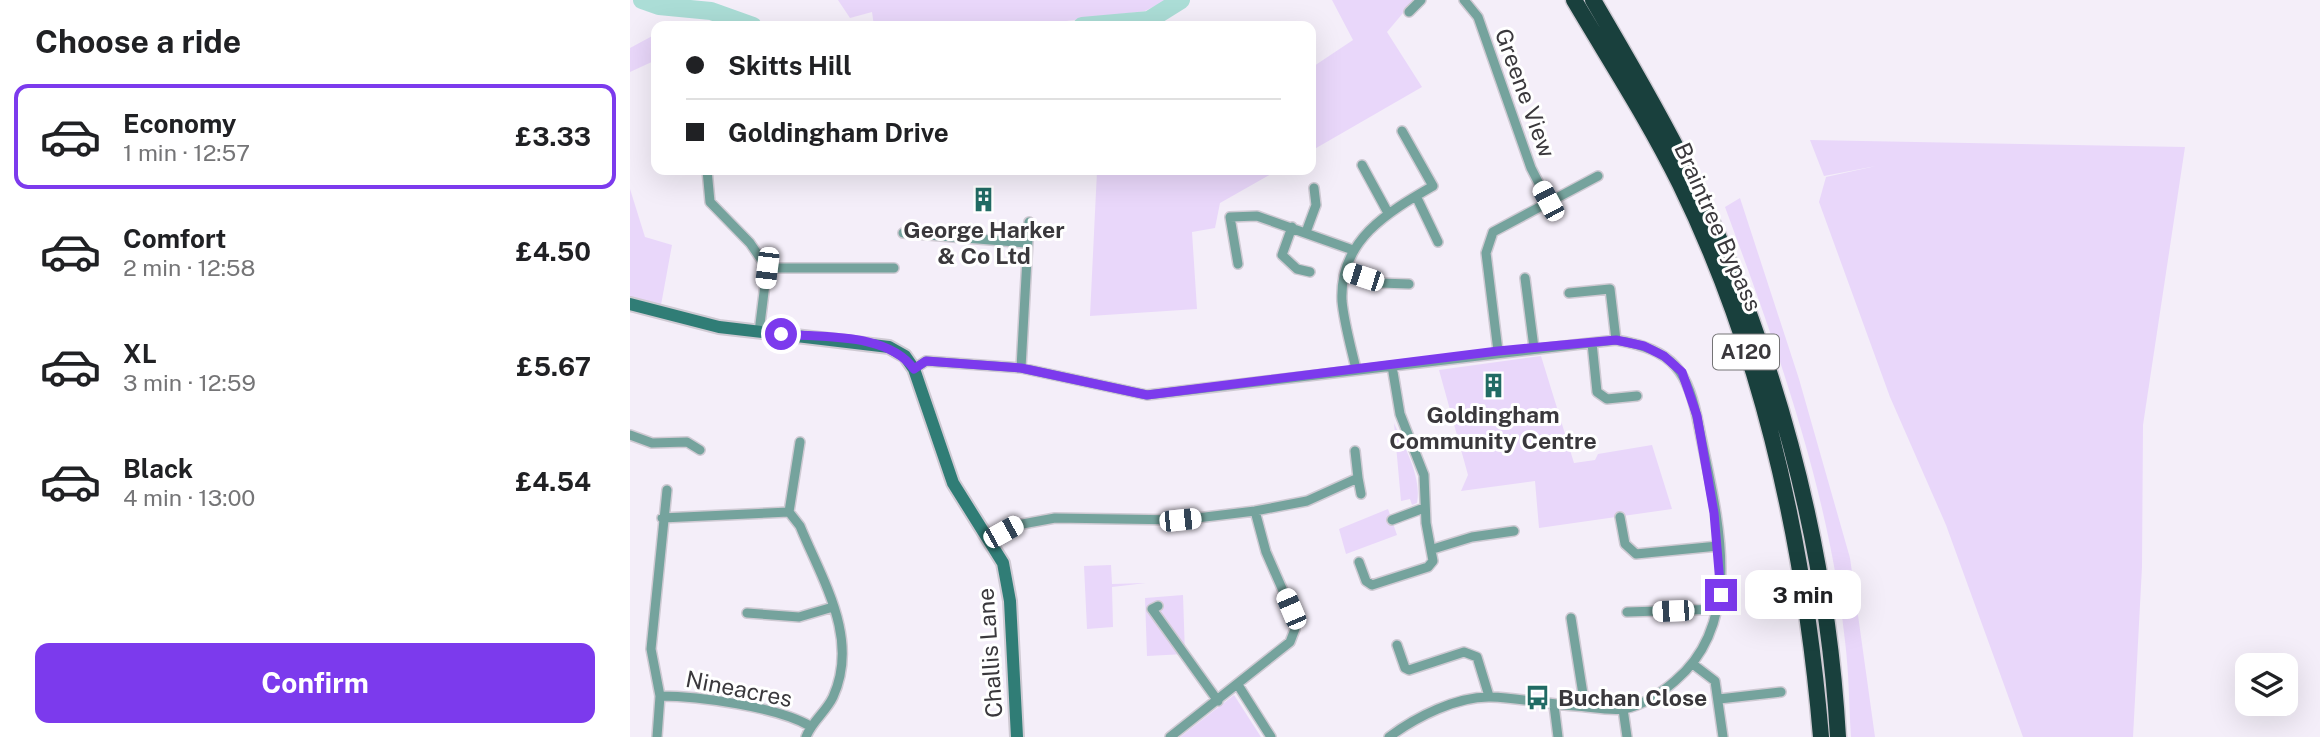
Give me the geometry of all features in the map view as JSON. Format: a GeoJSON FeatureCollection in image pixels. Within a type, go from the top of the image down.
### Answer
{"type":"FeatureCollection","features":[{"type":"Feature","properties":{"kind":"highway","name":"Braintree Bypass"},"geometry":{"type":"LineString","coordinates":[[1574,0],[1680,184],[1736,319],[1796,541],[1812,631],[1821,737]]}},
{"type":"Feature","properties":{"kind":"highway","name":"Braintree Bypass"},"geometry":{"type":"LineString","coordinates":[[1594,0],[1686,167],[1736,279],[1781,413],[1814,549],[1834,682],[1838,737]]}},
{"type":"Feature","properties":{"kind":"street"},"geometry":{"type":"LineString","coordinates":[[1409,12],[1421,0]]}},
{"type":"Feature","properties":{"kind":"street","name":"Greene View"},"geometry":{"type":"LineString","coordinates":[[1464,0],[1478,17],[1531,168],[1548,201]]}},
{"type":"Feature","properties":{"kind":"street"},"geometry":{"type":"LineString","coordinates":[[1356,369],[1342,299],[1353,250],[1387,211],[1433,186],[1402,131]]}},
{"type":"Feature","properties":{"kind":"street"},"geometry":{"type":"LineString","coordinates":[[1362,165],[1387,211]]}},
{"type":"Feature","properties":{"kind":"street"},"geometry":{"type":"LineString","coordinates":[[630,304],[719,327],[759,332],[767,268],[750,243],[710,202],[707,175]]}},
{"type":"Feature","properties":{"kind":"street"},"geometry":{"type":"LineString","coordinates":[[1498,351],[1486,253],[1493,232],[1598,177]]}},
{"type":"Feature","properties":{"kind":"street"},"geometry":{"type":"LineString","coordinates":[[1306,232],[1316,205],[1314,188]]}},
{"type":"Feature","properties":{"kind":"street"},"geometry":{"type":"LineString","coordinates":[[1416,196],[1438,243]]}},
{"type":"Feature","properties":{"kind":"street"},"geometry":{"type":"LineString","coordinates":[[1238,264],[1230,217],[1257,216],[1353,250]]}},
{"type":"Feature","properties":{"kind":"street"},"geometry":{"type":"LineString","coordinates":[[1021,368],[1029,222]]}},
{"type":"Feature","properties":{"kind":"street"},"geometry":{"type":"LineString","coordinates":[[1292,227],[1282,255],[1297,269],[1310,272]]}},
{"type":"Feature","properties":{"kind":"street"},"geometry":{"type":"LineString","coordinates":[[903,233],[1026,243]]}},
{"type":"Feature","properties":{"kind":"street"},"geometry":{"type":"LineString","coordinates":[[767,268],[894,268]]}},
{"type":"Feature","properties":{"kind":"street"},"geometry":{"type":"LineString","coordinates":[[1347,272],[1380,283],[1409,284]]}},
{"type":"Feature","properties":{"kind":"street"},"geometry":{"type":"LineString","coordinates":[[1525,278],[1534,348]]}},
{"type":"Feature","properties":{"kind":"street"},"geometry":{"type":"LineString","coordinates":[[1569,293],[1610,289],[1616,340]]}},
{"type":"Feature","properties":{"kind":"street","name":"Challis Lane"},"geometry":{"type":"LineString","coordinates":[[759,332],[889,347],[905,356],[914,369],[953,483],[1003,563],[1010,601],[1017,737]]}},
{"type":"Feature","properties":{"kind":"street"},"geometry":{"type":"LineString","coordinates":[[914,369],[926,361],[1021,368],[1147,395],[1498,351],[1616,340],[1644,346],[1664,356],[1682,372],[1697,416],[1722,581],[1720,610],[1694,665],[1656,697],[1623,709],[1554,705],[1489,696],[1443,707],[1406,724],[1389,737]]}},
{"type":"Feature","properties":{"kind":"street"},"geometry":{"type":"LineString","coordinates":[[1592,342],[1597,392],[1607,400],[1637,396]]}},
{"type":"Feature","properties":{"kind":"street"},"geometry":{"type":"LineString","coordinates":[[1359,562],[1366,581],[1372,585],[1428,567],[1433,561],[1424,508],[1424,475],[1400,414],[1392,366]]}},
{"type":"Feature","properties":{"kind":"street"},"geometry":{"type":"LineString","coordinates":[[630,435],[652,443],[687,442],[700,450]]}},
{"type":"Feature","properties":{"kind":"street"},"geometry":{"type":"LineString","coordinates":[[800,442],[789,512],[800,526],[844,633],[844,668],[832,699],[810,726],[806,737]]}},
{"type":"Feature","properties":{"kind":"street"},"geometry":{"type":"LineString","coordinates":[[1355,451],[1361,494]]}},
{"type":"Feature","properties":{"kind":"street"},"geometry":{"type":"LineString","coordinates":[[989,540],[1017,525],[1055,518],[1180,520],[1255,511],[1307,502],[1358,478]]}},
{"type":"Feature","properties":{"kind":"street"},"geometry":{"type":"LineString","coordinates":[[657,737],[660,696],[651,649],[662,518],[667,490]]}},
{"type":"Feature","properties":{"kind":"street"},"geometry":{"type":"LineString","coordinates":[[1392,520],[1424,508]]}},
{"type":"Feature","properties":{"kind":"street"},"geometry":{"type":"LineString","coordinates":[[1170,737],[1290,642],[1295,629],[1291,609],[1266,552],[1255,511]]}},
{"type":"Feature","properties":{"kind":"street"},"geometry":{"type":"LineString","coordinates":[[662,518],[789,512]]}},
{"type":"Feature","properties":{"kind":"street"},"geometry":{"type":"LineString","coordinates":[[1620,517],[1625,544],[1636,554],[1718,546]]}},
{"type":"Feature","properties":{"kind":"street"},"geometry":{"type":"LineString","coordinates":[[1433,549],[1472,537],[1514,531]]}},
{"type":"Feature","properties":{"kind":"street"},"geometry":{"type":"LineString","coordinates":[[1158,606],[1152,609],[1218,701]]}},
{"type":"Feature","properties":{"kind":"street"},"geometry":{"type":"LineString","coordinates":[[747,614],[799,617],[834,607]]}},
{"type":"Feature","properties":{"kind":"street"},"geometry":{"type":"LineString","coordinates":[[1627,612],[1720,610]]}},
{"type":"Feature","properties":{"kind":"street"},"geometry":{"type":"LineString","coordinates":[[1571,618],[1585,707]]}},
{"type":"Feature","properties":{"kind":"street"},"geometry":{"type":"LineString","coordinates":[[1397,645],[1405,668],[1409,670],[1464,652],[1477,657],[1489,696]]}},
{"type":"Feature","properties":{"kind":"street"},"geometry":{"type":"LineString","coordinates":[[1694,665],[1714,681],[1723,737]]}},
{"type":"Feature","properties":{"kind":"street"},"geometry":{"type":"LineString","coordinates":[[1238,685],[1270,737]]}},
{"type":"Feature","properties":{"kind":"street"},"geometry":{"type":"LineString","coordinates":[[1719,699],[1781,692]]}},
{"type":"Feature","properties":{"kind":"street","name":"Nineacres"},"geometry":{"type":"LineString","coordinates":[[660,696],[685,696],[794,717],[810,726]]}},
{"type":"Feature","properties":{"kind":"street"},"geometry":{"type":"LineString","coordinates":[[1554,705],[1558,737]]}},
{"type":"Feature","properties":{"kind":"street"},"geometry":{"type":"LineString","coordinates":[[1623,709],[1627,737]]}},
{"type":"Feature","properties":{"kind":"shaded area"},"geometry":{"type":"Polygon","coordinates":[[[838,0],[1167,0],[1145,11],[1066,21],[873,21],[872,12],[850,18],[838,0]]]}},
{"type":"Feature","properties":{"kind":"shaded area"},"geometry":{"type":"Polygon","coordinates":[[[1332,0],[1414,0],[1387,32],[1422,87],[1316,148],[1316,65],[1353,40],[1332,0]]]}},
{"type":"Feature","properties":{"kind":"shaded area"},"geometry":{"type":"Polygon","coordinates":[[[651,37],[651,62],[630,72],[630,48],[651,37]]]}},
{"type":"Feature","properties":{"kind":"shaded area"},"geometry":{"type":"Polygon","coordinates":[[[1810,140],[2185,147],[2143,425],[2142,567],[2133,737],[2023,737],[1946,525],[1890,397],[1819,202],[1826,177],[1876,166],[1824,176],[1810,140]]]}},
{"type":"Feature","properties":{"kind":"shaded area"},"geometry":{"type":"Polygon","coordinates":[[[1097,175],[1269,175],[1220,203],[1215,228],[1192,232],[1197,309],[1090,316],[1097,175]]]}},
{"type":"Feature","properties":{"kind":"shaded area"},"geometry":{"type":"Polygon","coordinates":[[[630,189],[645,237],[672,245],[661,305],[630,298],[630,189]]]}},
{"type":"Feature","properties":{"kind":"shaded area"},"geometry":{"type":"Polygon","coordinates":[[[1740,198],[1799,379],[1850,558],[1875,737],[1851,737],[1845,641],[1827,530],[1814,475],[1782,367],[1725,207],[1740,198]]]}},
{"type":"Feature","properties":{"kind":"shaded area"},"geometry":{"type":"Polygon","coordinates":[[[1541,356],[1574,463],[1595,460],[1598,454],[1652,445],[1672,509],[1539,528],[1535,481],[1461,491],[1468,475],[1439,370],[1541,356]]]}},
{"type":"Feature","properties":{"kind":"shaded area"},"geometry":{"type":"Polygon","coordinates":[[[1394,423],[1417,482],[1417,503],[1412,505],[1410,499],[1401,501],[1394,423]]]}},
{"type":"Feature","properties":{"kind":"shaded area"},"geometry":{"type":"Polygon","coordinates":[[[1388,509],[1397,535],[1346,554],[1339,529],[1388,509]]]}},
{"type":"Feature","properties":{"kind":"shaded area"},"geometry":{"type":"Polygon","coordinates":[[[1111,565],[1112,584],[1146,583],[1112,587],[1113,627],[1087,629],[1084,566],[1111,565]]]}},
{"type":"Feature","properties":{"kind":"shaded area"},"geometry":{"type":"Polygon","coordinates":[[[1183,595],[1185,654],[1147,656],[1145,598],[1183,595]]]}},
{"type":"Feature","properties":{"kind":"shaded area"},"geometry":{"type":"Polygon","coordinates":[[[1234,695],[1261,737],[1180,737],[1234,695]]]}},
{"type":"Feature","properties":{"kind":"waterway"},"geometry":{"type":"LineString","coordinates":[[642,0],[659,6],[711,11],[739,21]]}},
{"type":"Feature","properties":{"kind":"waterway"},"geometry":{"type":"LineString","coordinates":[[1138,21],[1149,20],[1181,0]]}},
{"type":"Feature","properties":{"kind":"place","name":"George Harker & Co Ltd"},"geometry":{"type":"Point","coordinates":[984,200]}},
{"type":"Feature","properties":{"kind":"place","name":"Goldingham Community Centre"},"geometry":{"type":"Point","coordinates":[1493,385]}},
{"type":"Feature","properties":{"kind":"place","name":"Buchan Close"},"geometry":{"type":"Point","coordinates":[1538,698]}},
{"type":"Feature","properties":{"kind":"route"},"geometry":{"type":"LineString","coordinates":[[781,334],[858,341],[889,347],[905,356],[914,369],[926,361],[1021,368],[1147,395],[1498,351],[1616,340],[1644,346],[1664,356],[1682,372],[1697,416],[1714,513],[1722,581],[1721,595]]}}]}
